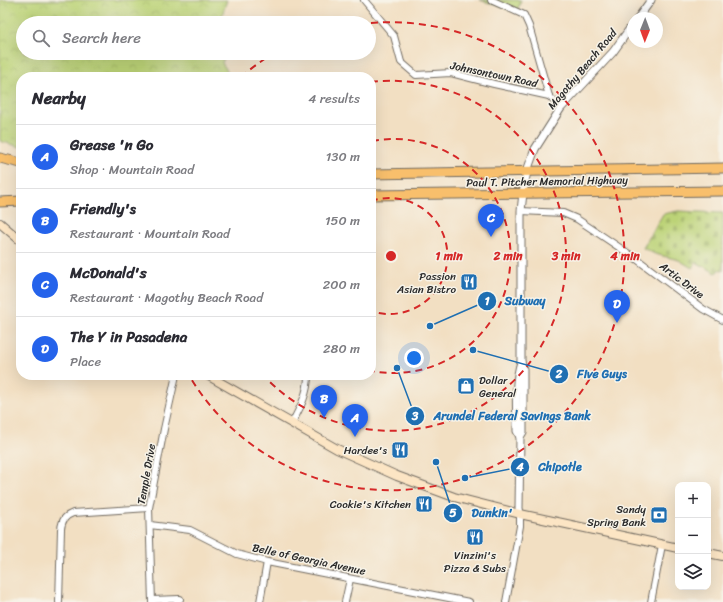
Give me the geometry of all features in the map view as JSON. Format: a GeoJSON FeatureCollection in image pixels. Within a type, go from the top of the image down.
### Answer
{"type":"FeatureCollection","features":[{"type":"Feature","properties":{"kind":"main road"},"geometry":{"type":"LineString","coordinates":[[0,158],[16,162]]}},
{"type":"Feature","properties":{"kind":"main road","name":"Paul T. Pitcher Memorial Highway"},"geometry":{"type":"LineString","coordinates":[[376,174],[723,168]]}},
{"type":"Feature","properties":{"kind":"main road","name":"Paul T. Pitcher Memorial Highway"},"geometry":{"type":"LineString","coordinates":[[376,195],[723,191]]}},
{"type":"Feature","properties":{"kind":"main road"},"geometry":{"type":"LineString","coordinates":[[0,202],[16,201]]}},
{"type":"Feature","properties":{"kind":"main road"},"geometry":{"type":"LineString","coordinates":[[0,223],[16,237]]}},
{"type":"Feature","properties":{"kind":"main road"},"geometry":{"type":"LineString","coordinates":[[216,380],[337,450],[397,476],[454,497],[520,514],[675,547]]}},
{"type":"Feature","properties":{"kind":"main road"},"geometry":{"type":"LineString","coordinates":[[711,554],[723,556]]}},
{"type":"Feature","properties":{"kind":"street","name":"Johnsontown Road"},"geometry":{"type":"LineString","coordinates":[[364,0],[394,36],[400,62],[416,75],[451,73],[549,96],[561,108]]}},
{"type":"Feature","properties":{"kind":"street"},"geometry":{"type":"LineString","coordinates":[[491,0],[524,15],[530,26],[549,96]]}},
{"type":"Feature","properties":{"kind":"street"},"geometry":{"type":"LineString","coordinates":[[642,12],[651,0]]}},
{"type":"Feature","properties":{"kind":"street","name":"Magothy Beach Road"},"geometry":{"type":"LineString","coordinates":[[520,514],[520,437],[517,431],[517,390],[518,370],[521,362],[522,193],[527,171],[535,148],[561,108],[613,52],[627,32]]}},
{"type":"Feature","properties":{"kind":"street","name":"Artic Drive"},"geometry":{"type":"LineString","coordinates":[[522,211],[563,213],[577,219],[638,260],[702,309],[723,320]]}},
{"type":"Feature","properties":{"kind":"street","name":"Temple Drive"},"geometry":{"type":"LineString","coordinates":[[152,601],[149,508],[175,380]]}},
{"type":"Feature","properties":{"kind":"street"},"geometry":{"type":"LineString","coordinates":[[292,424],[305,397],[307,380]]}},
{"type":"Feature","properties":{"kind":"street"},"geometry":{"type":"LineString","coordinates":[[59,602],[61,522],[66,516],[74,513],[149,508]]}},
{"type":"Feature","properties":{"kind":"street"},"geometry":{"type":"LineString","coordinates":[[506,602],[520,526],[520,514]]}},
{"type":"Feature","properties":{"kind":"street","name":"Belle of Georgia Avenue"},"geometry":{"type":"LineString","coordinates":[[150,525],[190,530],[237,554],[267,562],[469,602]]}},
{"type":"Feature","properties":{"kind":"street"},"geometry":{"type":"LineString","coordinates":[[651,602],[662,545]]}},
{"type":"Feature","properties":{"kind":"street"},"geometry":{"type":"LineString","coordinates":[[260,602],[267,562]]}},
{"type":"Feature","properties":{"kind":"street"},"geometry":{"type":"LineString","coordinates":[[345,602],[350,579]]}},
{"type":"Feature","properties":{"kind":"street"},"geometry":{"type":"LineString","coordinates":[[152,601],[180,599]]}},
{"type":"Feature","properties":{"kind":"green space"},"geometry":{"type":"Polygon","coordinates":[[[0,0],[227,0],[222,16],[16,16],[16,60],[223,60],[222,63],[228,72],[16,72],[16,146],[0,141],[0,0]]]}},
{"type":"Feature","properties":{"kind":"green space"},"geometry":{"type":"Polygon","coordinates":[[[480,0],[521,0],[517,12],[480,0]]]}},
{"type":"Feature","properties":{"kind":"green space"},"geometry":{"type":"Polygon","coordinates":[[[678,211],[723,213],[723,271],[720,269],[716,273],[696,262],[692,268],[679,260],[655,254],[643,248],[663,214],[678,211]]]}},
{"type":"Feature","properties":{"kind":"place","name":"McDonald's"},"geometry":{"type":"Point","coordinates":[491,237]}},
{"type":"Feature","properties":{"kind":"place","name":"Passion Asian Bistro"},"geometry":{"type":"Point","coordinates":[469,282]}},
{"type":"Feature","properties":{"kind":"place","name":"The Y in Pasadena"},"geometry":{"type":"Point","coordinates":[617,323]}},
{"type":"Feature","properties":{"kind":"place","name":"Subway"},"geometry":{"type":"Point","coordinates":[430,326]}},
{"type":"Feature","properties":{"kind":"place","name":"Five Guys"},"geometry":{"type":"Point","coordinates":[473,350]}},
{"type":"Feature","properties":{"kind":"place","name":"Arundel Federal Savings Bank"},"geometry":{"type":"Point","coordinates":[397,368]}},
{"type":"Feature","properties":{"kind":"place","name":"Dollar General"},"geometry":{"type":"Point","coordinates":[466,386]}},
{"type":"Feature","properties":{"kind":"place","name":"Friendly's"},"geometry":{"type":"Point","coordinates":[324,418]}},
{"type":"Feature","properties":{"kind":"place","name":"Grease 'n Go"},"geometry":{"type":"Point","coordinates":[355,437]}},
{"type":"Feature","properties":{"kind":"place","name":"Hardee's"},"geometry":{"type":"Point","coordinates":[400,450]}},
{"type":"Feature","properties":{"kind":"place","name":"Dunkin'"},"geometry":{"type":"Point","coordinates":[436,462]}},
{"type":"Feature","properties":{"kind":"place","name":"Chipotle"},"geometry":{"type":"Point","coordinates":[465,478]}},
{"type":"Feature","properties":{"kind":"place","name":"Cookie's Kitchen"},"geometry":{"type":"Point","coordinates":[424,504]}},
{"type":"Feature","properties":{"kind":"place","name":"Sandy Spring Bank"},"geometry":{"type":"Point","coordinates":[659,515]}},
{"type":"Feature","properties":{"kind":"place","name":"Vinzini's Pizza & Subs"},"geometry":{"type":"Point","coordinates":[475,537]}}]}
